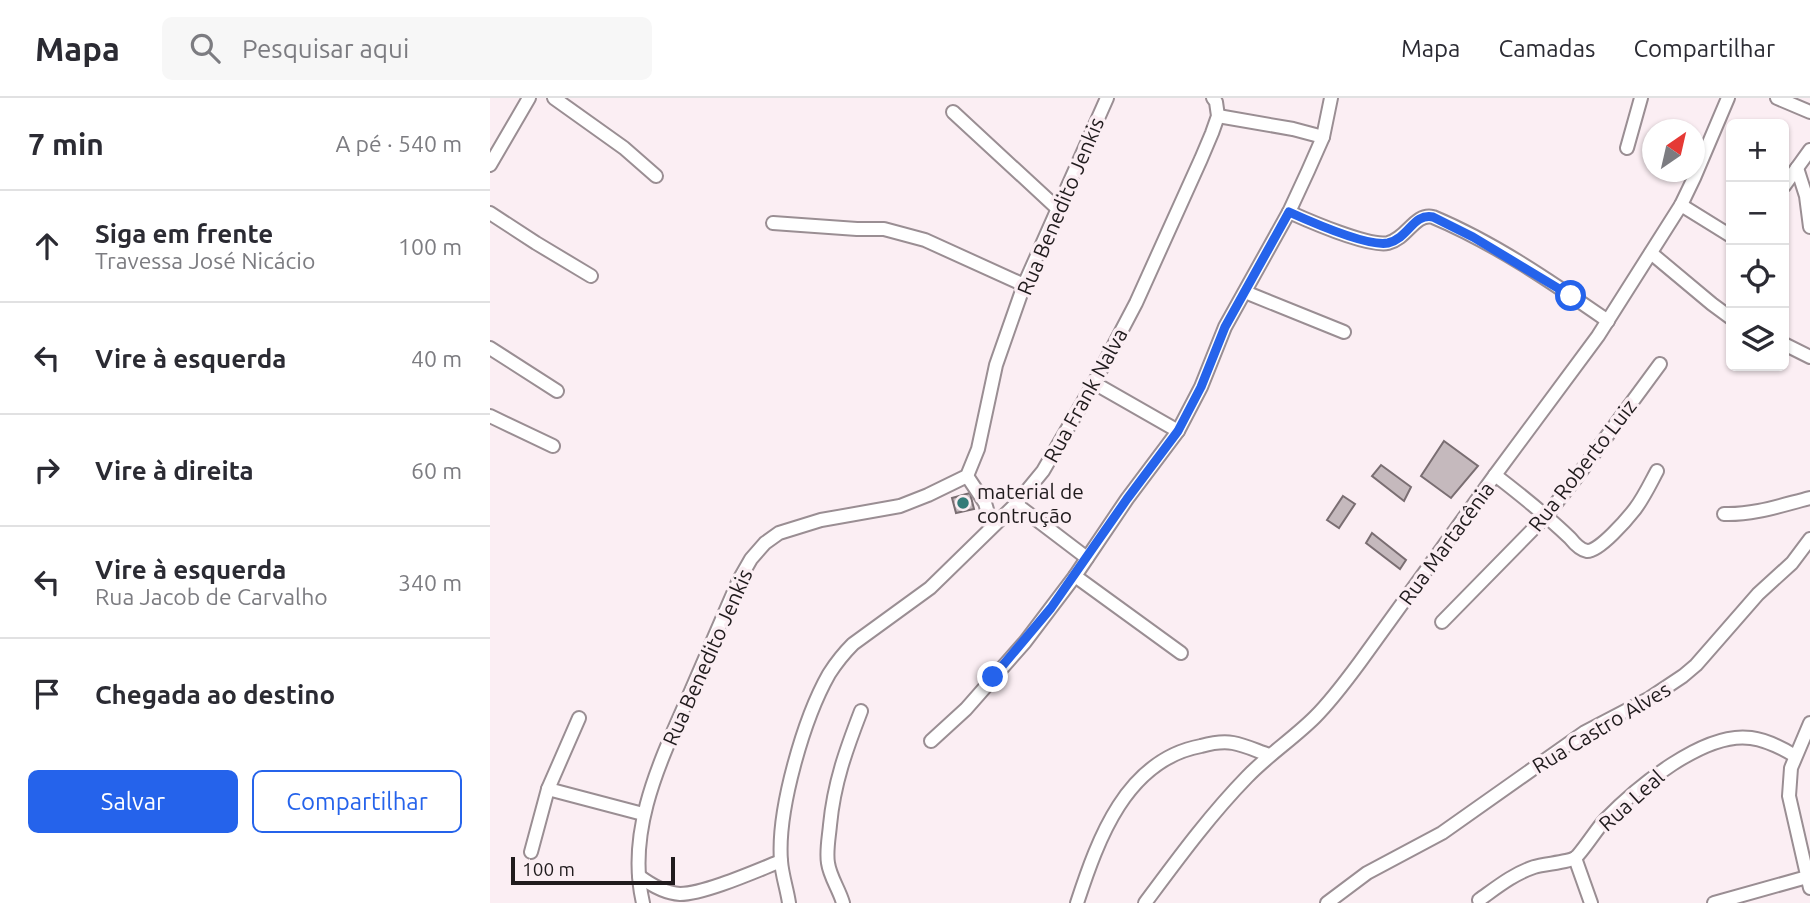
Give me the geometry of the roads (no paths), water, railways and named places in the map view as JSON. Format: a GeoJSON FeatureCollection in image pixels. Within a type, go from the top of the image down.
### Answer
{"type":"FeatureCollection","features":[{"type":"Feature","properties":{"kind":"street"},"geometry":{"type":"LineString","coordinates":[[490,165],[529,98]]}},
{"type":"Feature","properties":{"kind":"street"},"geometry":{"type":"LineString","coordinates":[[554,98],[624,148],[656,176]]}},
{"type":"Feature","properties":{"kind":"street","name":"Rua Benedito Jenkis"},"geometry":{"type":"LineString","coordinates":[[643,903],[639,876],[643,814],[666,749],[739,580],[751,559],[765,543],[779,533],[821,520],[900,506],[967,476],[978,449],[996,365],[1024,285],[1107,98]]}},
{"type":"Feature","properties":{"kind":"street"},"geometry":{"type":"LineString","coordinates":[[1213,98],[1217,116],[1293,129],[1322,137]]}},
{"type":"Feature","properties":{"kind":"street"},"geometry":{"type":"LineString","coordinates":[[931,741],[966,709],[1025,642],[1178,431],[1201,387],[1225,327],[1289,212],[1322,137],[1331,98]]}},
{"type":"Feature","properties":{"kind":"street"},"geometry":{"type":"LineString","coordinates":[[1627,148],[1642,98]]}},
{"type":"Feature","properties":{"kind":"street","name":"Rua Martacênia"},"geometry":{"type":"LineString","coordinates":[[1145,903],[1187,846],[1244,779],[1316,716],[1360,662],[1598,336],[1681,205],[1728,98]]}},
{"type":"Feature","properties":{"kind":"street"},"geometry":{"type":"LineString","coordinates":[[1776,98],[1810,111]]}},
{"type":"Feature","properties":{"kind":"street"},"geometry":{"type":"LineString","coordinates":[[953,112],[1058,209]]}},
{"type":"Feature","properties":{"kind":"street","name":"Rua Frank Nalva"},"geometry":{"type":"LineString","coordinates":[[789,903],[780,861],[782,823],[790,781],[808,722],[831,671],[853,645],[953,568],[1016,504],[1043,471],[1136,303],[1201,159],[1217,116]]}},
{"type":"Feature","properties":{"kind":"street"},"geometry":{"type":"LineString","coordinates":[[1787,182],[1810,150]]}},
{"type":"Feature","properties":{"kind":"street"},"geometry":{"type":"LineString","coordinates":[[1797,168],[1806,196],[1810,227]]}},
{"type":"Feature","properties":{"kind":"street"},"geometry":{"type":"LineString","coordinates":[[1681,205],[1726,233]]}},
{"type":"Feature","properties":{"kind":"street"},"geometry":{"type":"LineString","coordinates":[[1289,212],[1377,244],[1398,239],[1421,217],[1433,217],[1520,264],[1608,321]]}},
{"type":"Feature","properties":{"kind":"street"},"geometry":{"type":"LineString","coordinates":[[490,213],[591,276]]}},
{"type":"Feature","properties":{"kind":"street"},"geometry":{"type":"LineString","coordinates":[[773,223],[884,229],[908,234],[1024,285]]}},
{"type":"Feature","properties":{"kind":"street"},"geometry":{"type":"LineString","coordinates":[[1651,253],[1726,314]]}},
{"type":"Feature","properties":{"kind":"street"},"geometry":{"type":"LineString","coordinates":[[1245,292],[1344,332]]}},
{"type":"Feature","properties":{"kind":"street"},"geometry":{"type":"LineString","coordinates":[[1789,346],[1810,357]]}},
{"type":"Feature","properties":{"kind":"street"},"geometry":{"type":"LineString","coordinates":[[490,348],[557,391]]}},
{"type":"Feature","properties":{"kind":"street","name":"Rua Roberto Luiz"},"geometry":{"type":"LineString","coordinates":[[1442,622],[1546,516],[1660,364]]}},
{"type":"Feature","properties":{"kind":"street"},"geometry":{"type":"LineString","coordinates":[[1094,383],[1178,431]]}},
{"type":"Feature","properties":{"kind":"street"},"geometry":{"type":"LineString","coordinates":[[490,415],[553,446]]}},
{"type":"Feature","properties":{"kind":"street"},"geometry":{"type":"LineString","coordinates":[[1495,475],[1546,516],[1578,547],[1591,551],[1600,546],[1636,508],[1657,471]]}},
{"type":"Feature","properties":{"kind":"street"},"geometry":{"type":"LineString","coordinates":[[967,476],[985,503],[992,526]]}},
{"type":"Feature","properties":{"kind":"street"},"geometry":{"type":"LineString","coordinates":[[1724,514],[1755,512],[1810,498]]}},
{"type":"Feature","properties":{"kind":"street"},"geometry":{"type":"LineString","coordinates":[[1016,504],[1087,558]]}},
{"type":"Feature","properties":{"kind":"street","name":"Rua Castro Alves"},"geometry":{"type":"LineString","coordinates":[[1327,903],[1367,873],[1442,833],[1585,732],[1650,698],[1683,676],[1696,665],[1758,594],[1792,563],[1810,539]]}},
{"type":"Feature","properties":{"kind":"street"},"geometry":{"type":"LineString","coordinates":[[1075,576],[1181,653]]}},
{"type":"Feature","properties":{"kind":"street"},"geometry":{"type":"LineString","coordinates":[[843,903],[828,863],[830,830],[836,781],[860,711]]}},
{"type":"Feature","properties":{"kind":"street"},"geometry":{"type":"LineString","coordinates":[[531,852],[548,789],[579,718]]}},
{"type":"Feature","properties":{"kind":"street"},"geometry":{"type":"LineString","coordinates":[[1714,903],[1808,882],[1789,796],[1791,768],[1810,723]]}},
{"type":"Feature","properties":{"kind":"street","name":"Rua Leal"},"geometry":{"type":"LineString","coordinates":[[1575,858],[1620,805],[1645,783],[1694,752],[1721,741],[1752,738],[1795,756]]}},
{"type":"Feature","properties":{"kind":"street"},"geometry":{"type":"LineString","coordinates":[[1077,903],[1112,815],[1125,795],[1168,757],[1186,748],[1218,742],[1234,743],[1269,755]]}},
{"type":"Feature","properties":{"kind":"street"},"geometry":{"type":"LineString","coordinates":[[548,789],[643,814]]}},
{"type":"Feature","properties":{"kind":"street"},"geometry":{"type":"LineString","coordinates":[[1479,900],[1513,876],[1535,866],[1575,858],[1591,903]]}},
{"type":"Feature","properties":{"kind":"street"},"geometry":{"type":"LineString","coordinates":[[639,876],[665,891],[681,894],[702,890],[780,861]]}},
{"type":"Feature","properties":{"kind":"place","name":"material de contrução"},"geometry":{"type":"Point","coordinates":[963,503]}}]}
